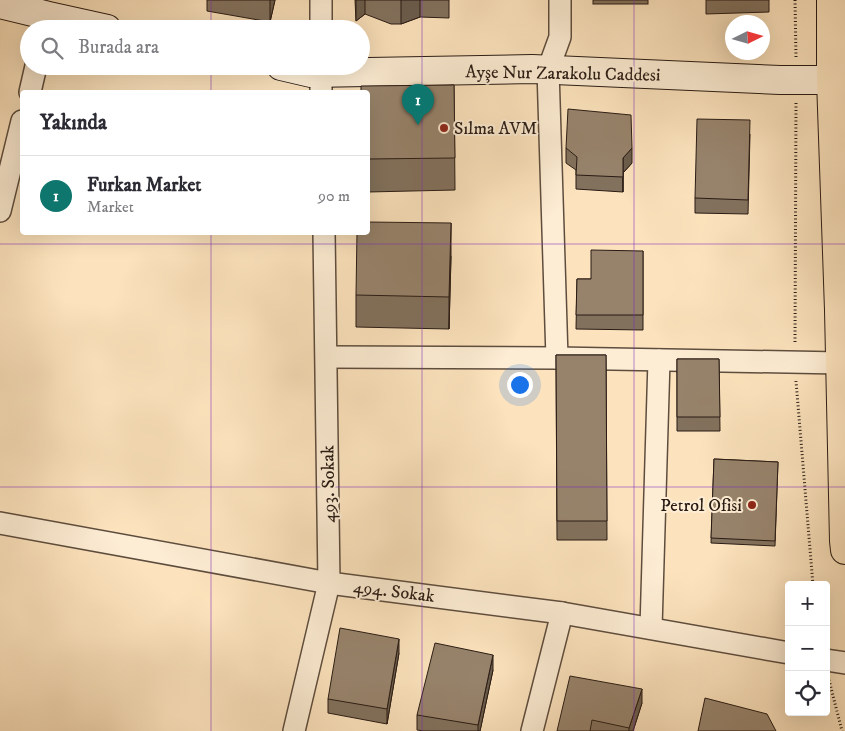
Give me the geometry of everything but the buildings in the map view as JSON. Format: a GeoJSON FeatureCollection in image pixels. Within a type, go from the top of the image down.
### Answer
{"type":"FeatureCollection","features":[{"type":"Feature","properties":{"kind":"main road"},"geometry":{"type":"LineString","coordinates":[[831,0],[838,80],[840,363],[845,550]]}},
{"type":"Feature","properties":{"kind":"street"},"geometry":{"type":"LineString","coordinates":[[321,0],[321,20]]}},
{"type":"Feature","properties":{"kind":"street"},"geometry":{"type":"LineString","coordinates":[[557,358],[548,70],[560,37],[560,0]]}},
{"type":"Feature","properties":{"kind":"street"},"geometry":{"type":"LineString","coordinates":[[0,4],[70,20]]}},
{"type":"Feature","properties":{"kind":"street","name":"Ayşe Nur Zarakolu Caddesi"},"geometry":{"type":"LineString","coordinates":[[321,77],[548,70],[838,80]]}},
{"type":"Feature","properties":{"kind":"street"},"geometry":{"type":"LineString","coordinates":[[30,90],[34,75]]}},
{"type":"Feature","properties":{"kind":"street"},"geometry":{"type":"LineString","coordinates":[[0,211],[20,129]]}},
{"type":"Feature","properties":{"kind":"street","name":"493. Sokak"},"geometry":{"type":"LineString","coordinates":[[294,731],[329,583],[324,235]]}},
{"type":"Feature","properties":{"kind":"street"},"geometry":{"type":"LineString","coordinates":[[327,357],[557,358],[840,363]]}},
{"type":"Feature","properties":{"kind":"street"},"geometry":{"type":"LineString","coordinates":[[651,628],[659,360]]}},
{"type":"Feature","properties":{"kind":"street","name":"494. Sokak"},"geometry":{"type":"LineString","coordinates":[[0,523],[329,583],[562,613],[785,652]]}},
{"type":"Feature","properties":{"kind":"street"},"geometry":{"type":"LineString","coordinates":[[532,731],[562,613]]}},
{"type":"Feature","properties":{"kind":"street"},"geometry":{"type":"LineString","coordinates":[[830,668],[845,663]]}},
{"type":"Feature","properties":{"kind":"path"},"geometry":{"type":"LineString","coordinates":[[794,0],[796,80],[795,362],[813,581]]}},
{"type":"Feature","properties":{"kind":"path"},"geometry":{"type":"LineString","coordinates":[[827,671],[842,731]]}},
{"type":"Feature","properties":{"kind":"place","name":"Furkan Market"},"geometry":{"type":"Point","coordinates":[418,125]}},
{"type":"Feature","properties":{"kind":"place","name":"Sılma AVM"},"geometry":{"type":"Point","coordinates":[444,128]}},
{"type":"Feature","properties":{"kind":"place","name":"Petrol Ofisi"},"geometry":{"type":"Point","coordinates":[752,505]}}]}
